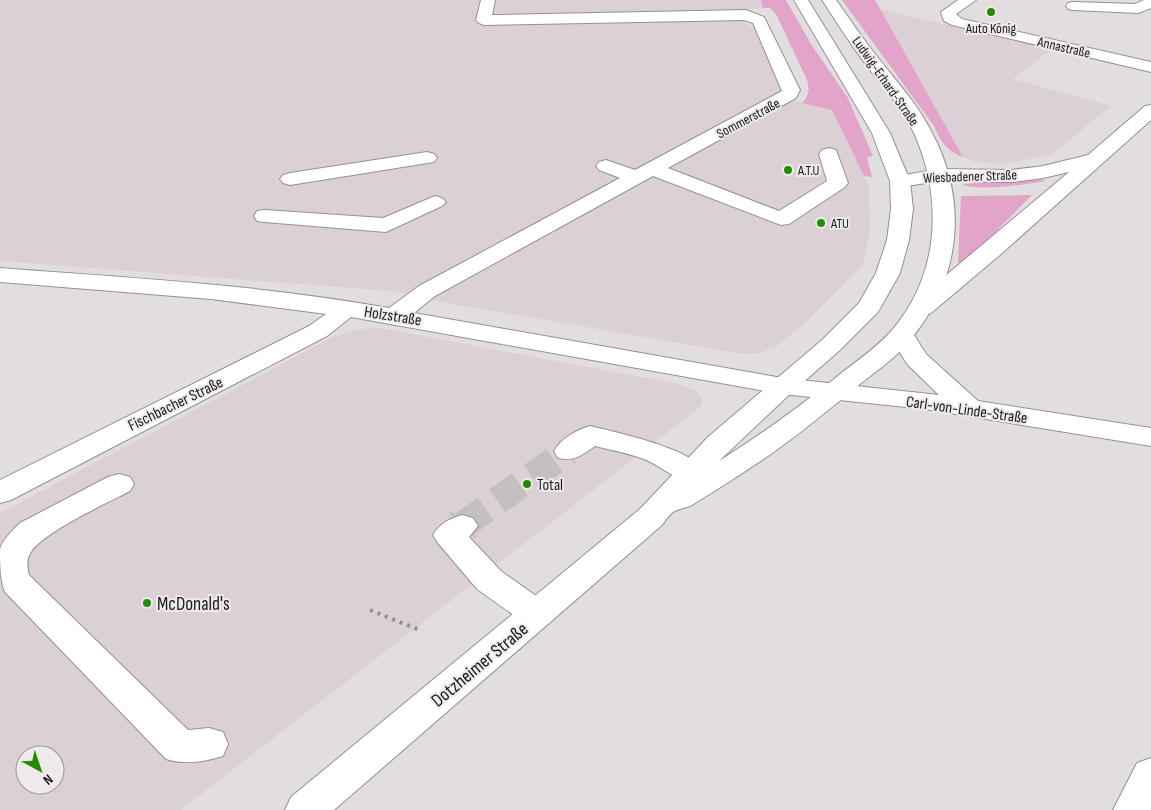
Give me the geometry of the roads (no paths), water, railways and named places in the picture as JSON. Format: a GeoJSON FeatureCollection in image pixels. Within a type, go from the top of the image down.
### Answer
{"type":"FeatureCollection","features":[{"type":"Feature","properties":{"kind":"street","name":"Sommerstraße"},"geometry":{"type":"LineString","coordinates":[[396,315],[427,291],[646,174],[790,94],[790,90],[761,23],[738,7],[484,20],[488,0]]}},
{"type":"Feature","properties":{"kind":"street","name":"Ludwig-Erhard-Straße"},"geometry":{"type":"LineString","coordinates":[[782,386],[831,345],[869,307],[888,272],[898,240],[902,209],[900,181],[881,133],[801,0]]}},
{"type":"Feature","properties":{"kind":"street","name":"Ludwig-Erhard-Straße"},"geometry":{"type":"LineString","coordinates":[[829,0],[862,49],[897,93],[923,133],[940,183],[946,218],[941,264],[922,308],[902,335],[876,360],[834,392]]}},
{"type":"Feature","properties":{"kind":"street","name":"Annastraße"},"geometry":{"type":"LineString","coordinates":[[964,1],[948,12],[949,18],[967,24],[1151,67]]}},
{"type":"Feature","properties":{"kind":"street"},"geometry":{"type":"LineString","coordinates":[[1073,6],[1138,9],[1151,2]]}},
{"type":"Feature","properties":{"kind":"street","name":"Wiesbadener Straße"},"geometry":{"type":"LineString","coordinates":[[900,181],[940,183],[1014,191],[1046,187],[1072,180],[1151,110]]}},
{"type":"Feature","properties":{"kind":"street"},"geometry":{"type":"LineString","coordinates":[[606,166],[646,174],[782,219],[838,183],[829,154]]}},
{"type":"Feature","properties":{"kind":"street"},"geometry":{"type":"LineString","coordinates":[[290,179],[426,158]]}},
{"type":"Feature","properties":{"kind":"street","name":"Wiesbadener Straße"},"geometry":{"type":"LineString","coordinates":[[940,183],[1011,176],[1062,168],[1096,159]]}},
{"type":"Feature","properties":{"kind":"street"},"geometry":{"type":"LineString","coordinates":[[922,308],[1072,180]]}},
{"type":"Feature","properties":{"kind":"street"},"geometry":{"type":"LineString","coordinates":[[265,216],[386,225],[434,202]]}},
{"type":"Feature","properties":{"kind":"street","name":"Holzstraße"},"geometry":{"type":"LineString","coordinates":[[0,275],[211,292],[396,315],[782,386]]}},
{"type":"Feature","properties":{"kind":"street","name":"Fischbacher Straße"},"geometry":{"type":"LineString","coordinates":[[0,492],[318,331],[340,315],[346,308]]}},
{"type":"Feature","properties":{"kind":"street"},"geometry":{"type":"LineString","coordinates":[[902,335],[923,366],[971,408]]}},
{"type":"Feature","properties":{"kind":"street","name":"Carl-von-Linde-Straße"},"geometry":{"type":"LineString","coordinates":[[782,386],[971,408],[1151,437]]}},
{"type":"Feature","properties":{"kind":"street","name":"Dotzheimer Straße"},"geometry":{"type":"LineString","coordinates":[[306,810],[651,517],[692,472],[782,386]]}},
{"type":"Feature","properties":{"kind":"street","name":"Dotzheimer Straße"},"geometry":{"type":"LineString","coordinates":[[651,517],[782,432],[834,392]]}},
{"type":"Feature","properties":{"kind":"street"},"geometry":{"type":"LineString","coordinates":[[568,451],[590,435],[655,453],[692,472]]}},
{"type":"Feature","properties":{"kind":"street"},"geometry":{"type":"LineString","coordinates":[[119,484],[31,531],[12,555],[11,575],[180,747],[209,744]]}},
{"type":"Feature","properties":{"kind":"street"},"geometry":{"type":"LineString","coordinates":[[462,526],[449,536],[489,580],[538,614]]}},
{"type":"Feature","properties":{"kind":"street"},"geometry":{"type":"LineString","coordinates":[[1133,810],[1151,776]]}},
{"type":"Feature","properties":{"kind":"tunnel"},"geometry":{"type":"LineString","coordinates":[[463,525],[568,451]]}},
{"type":"Feature","properties":{"kind":"place","name":"Auto König"},"geometry":{"type":"Point","coordinates":[991,12]}},
{"type":"Feature","properties":{"kind":"place","name":"A.T.U"},"geometry":{"type":"Point","coordinates":[788,170]}},
{"type":"Feature","properties":{"kind":"place","name":"ATU"},"geometry":{"type":"Point","coordinates":[821,223]}},
{"type":"Feature","properties":{"kind":"place","name":"Total"},"geometry":{"type":"Point","coordinates":[527,484]}},
{"type":"Feature","properties":{"kind":"place","name":"McDonald's"},"geometry":{"type":"Point","coordinates":[147,603]}}]}
